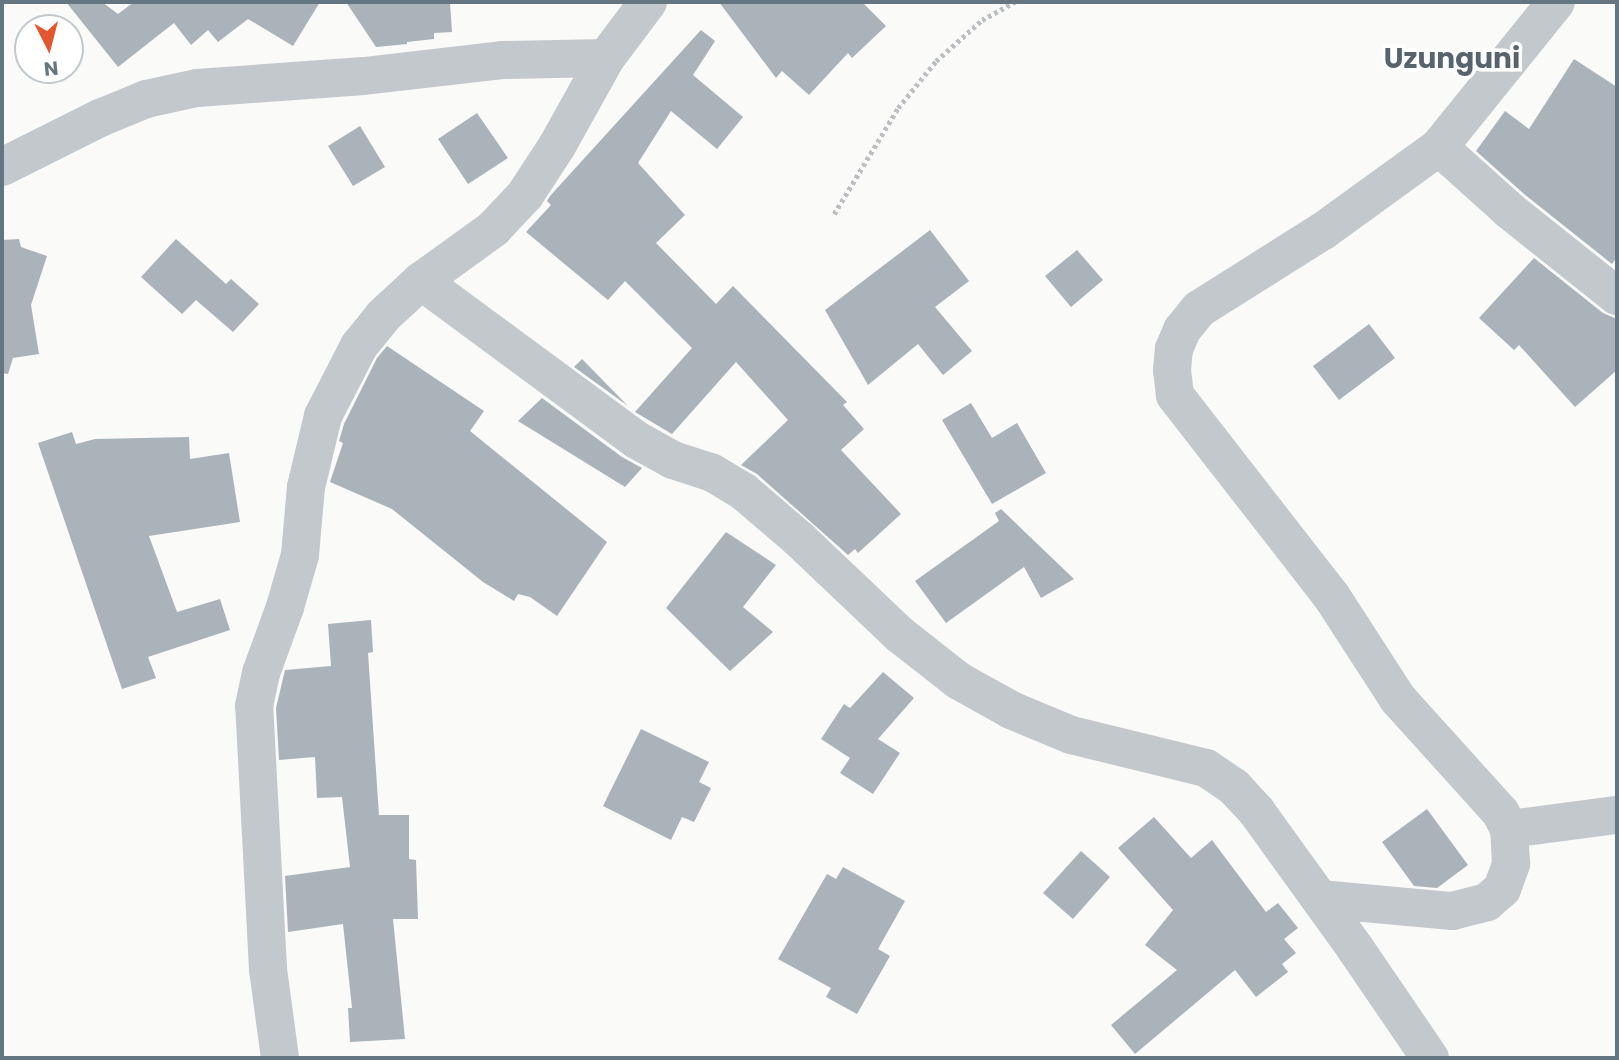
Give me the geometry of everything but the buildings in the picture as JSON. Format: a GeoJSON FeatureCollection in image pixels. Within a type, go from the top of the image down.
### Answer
{"type":"FeatureCollection","features":[{"type":"Feature","properties":{"kind":"street"},"geometry":{"type":"LineString","coordinates":[[280,1058],[268,969],[254,706],[261,673],[300,555],[306,487],[323,416],[359,346],[383,316],[421,281],[493,229],[524,195],[557,146],[606,58],[648,2]]}},
{"type":"Feature","properties":{"kind":"street"},"geometry":{"type":"LineString","coordinates":[[1320,899],[1452,911],[1487,902],[1502,889],[1511,864],[1509,829],[1501,813],[1398,699],[1332,597],[1175,395],[1171,370],[1174,349],[1182,330],[1199,309],[1323,231],[1438,147],[1556,2]]}},
{"type":"Feature","properties":{"kind":"street"},"geometry":{"type":"LineString","coordinates":[[2,167],[146,99],[197,88],[364,76],[502,61],[606,58]]}},
{"type":"Feature","properties":{"kind":"street"},"geometry":{"type":"LineString","coordinates":[[1438,147],[1510,211],[1617,296]]}},
{"type":"Feature","properties":{"kind":"street"},"geometry":{"type":"LineString","coordinates":[[421,281],[635,439],[673,460],[712,472],[743,491],[799,539],[899,634],[959,681],[1011,710],[1071,735],[1206,768],[1234,787],[1257,812],[1320,899],[1430,1058]]}},
{"type":"Feature","properties":{"kind":"street"},"geometry":{"type":"LineString","coordinates":[[1509,829],[1617,816]]}},
{"type":"Feature","properties":{"kind":"path"},"geometry":{"type":"LineString","coordinates":[[834,214],[898,108],[936,61],[982,20],[1014,2]]}},
{"type":"Feature","properties":{"kind":"district","name":"Uzunguni"},"geometry":{"type":"Point","coordinates":[1452,59]}}]}
